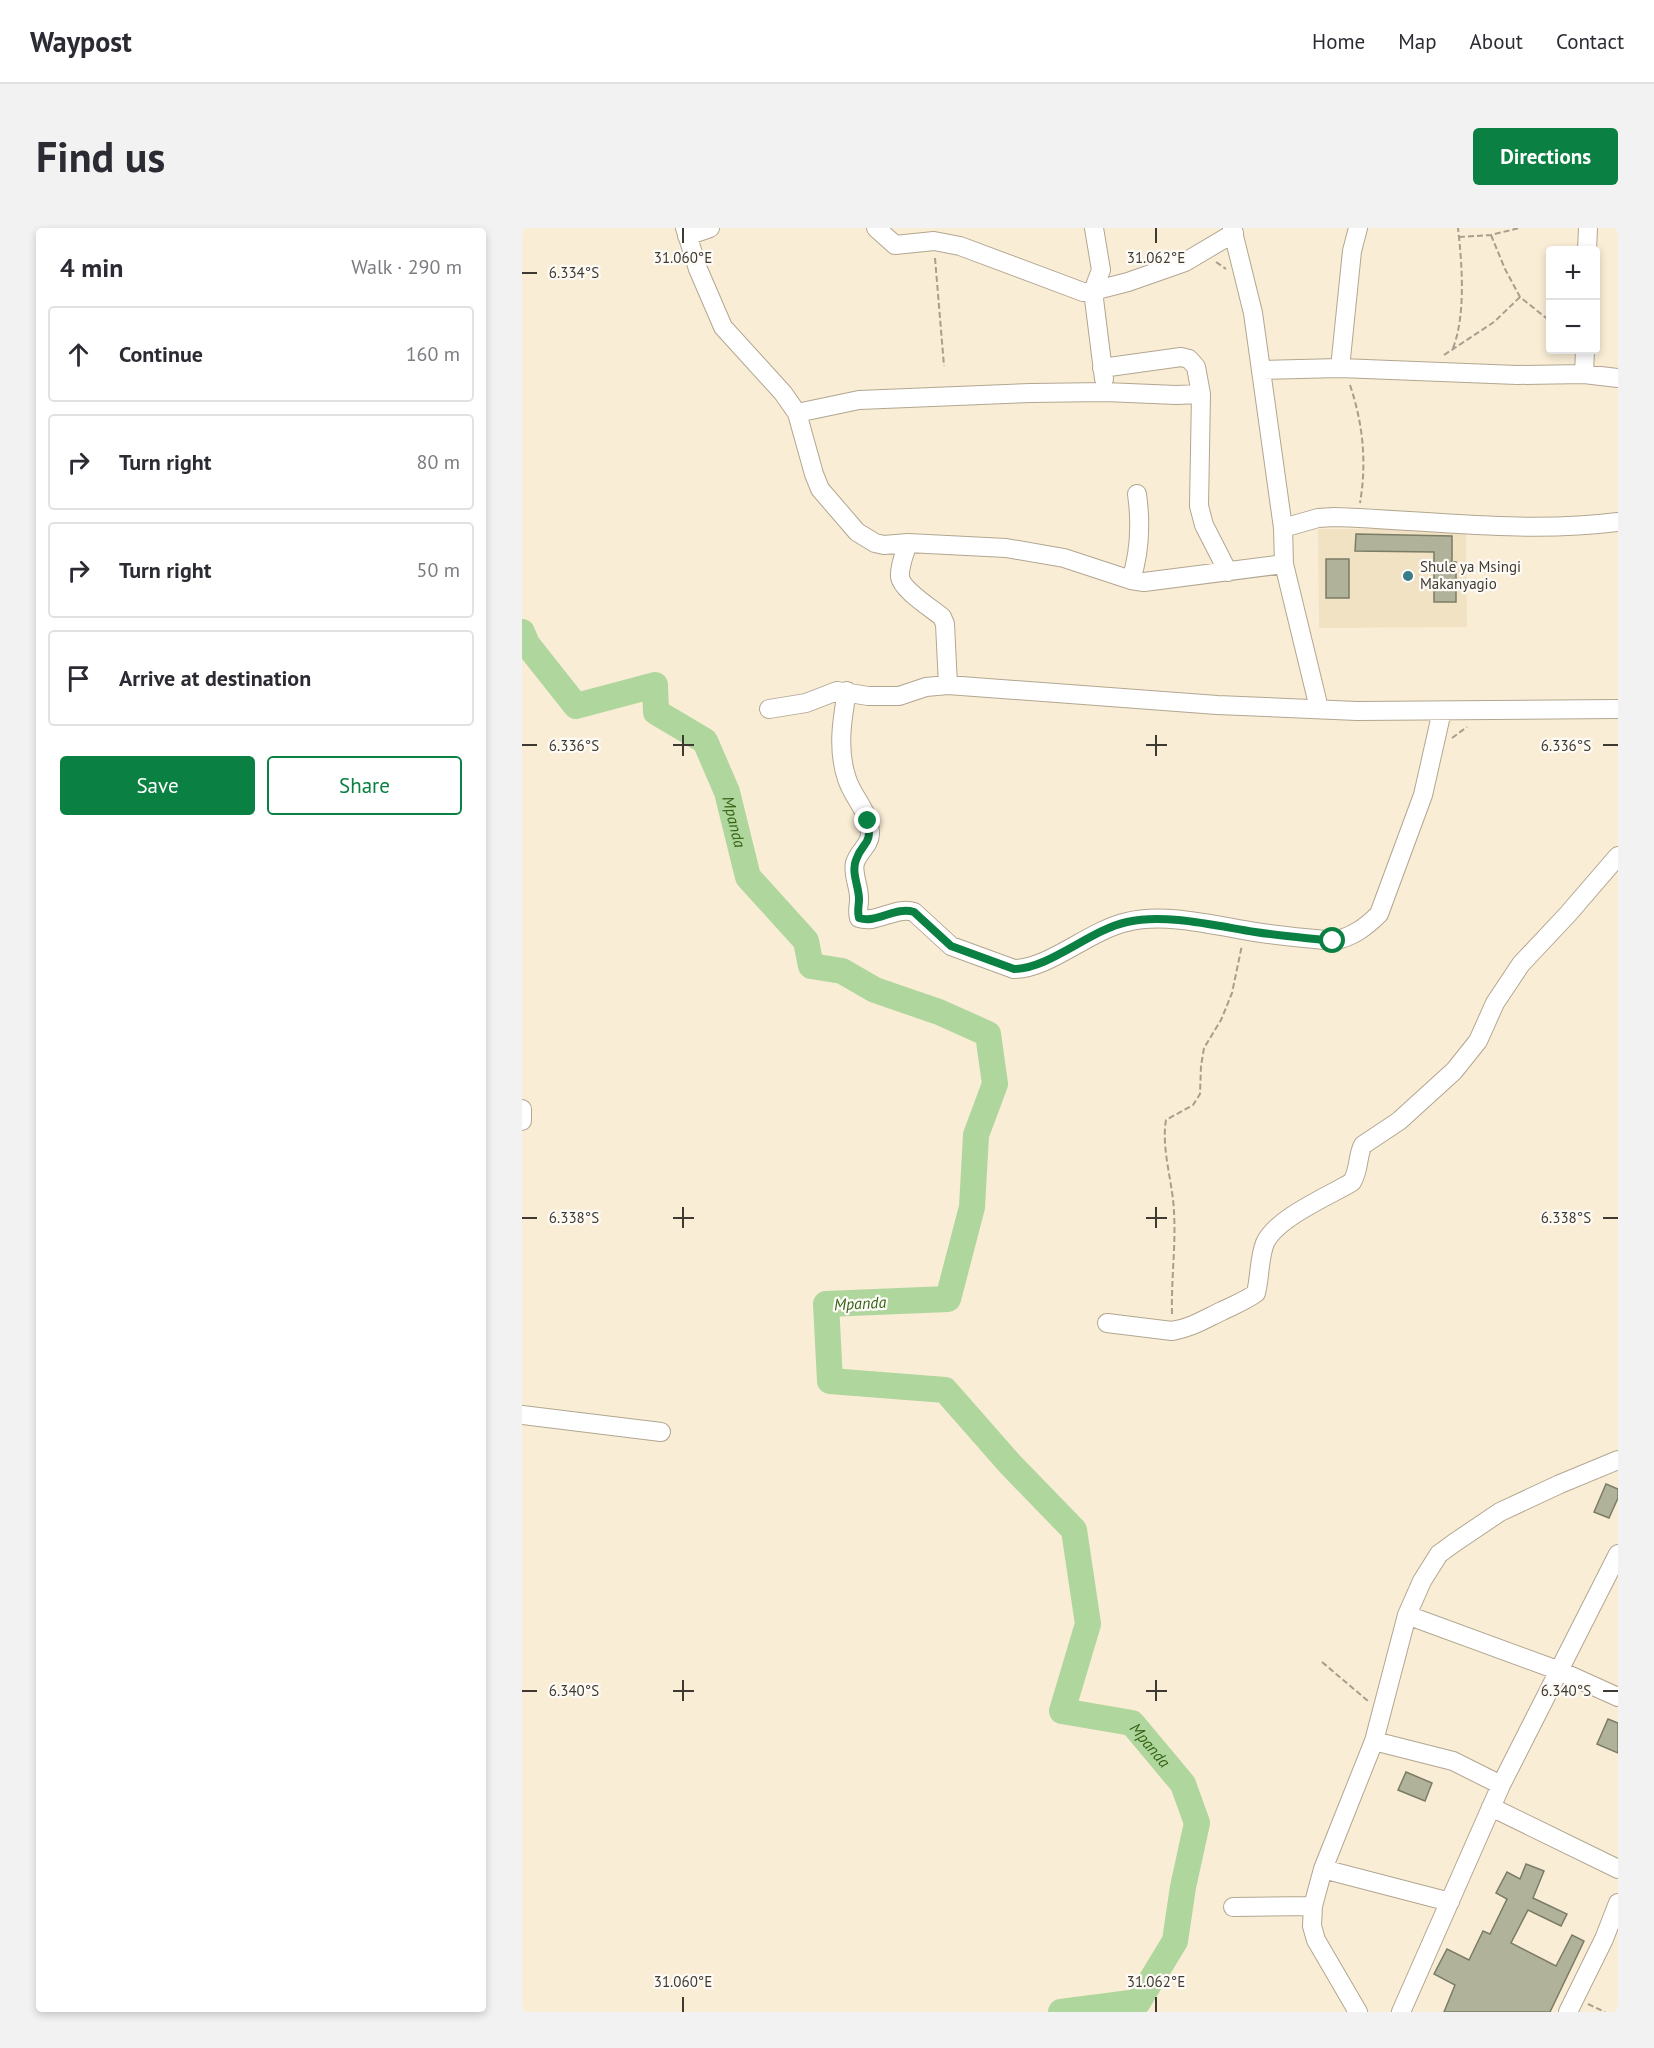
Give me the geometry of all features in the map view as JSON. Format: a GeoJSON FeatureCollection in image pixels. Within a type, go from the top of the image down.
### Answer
{"type":"FeatureCollection","features":[{"type":"Feature","properties":{"kind":"street"},"geometry":{"type":"LineString","coordinates":[[710,228],[686,232],[723,327],[783,393],[797,413],[820,489],[857,532],[875,543],[1006,548],[1064,558],[1131,580],[1144,582],[1284,564]]}},
{"type":"Feature","properties":{"kind":"street"},"geometry":{"type":"LineString","coordinates":[[876,228],[895,245],[934,240],[960,246],[1036,273],[1072,290],[1083,292],[1128,282],[1185,262],[1233,231],[1253,313],[1283,528],[1284,564],[1317,700]]}},
{"type":"Feature","properties":{"kind":"street"},"geometry":{"type":"LineString","coordinates":[[1094,228],[1101,270],[1093,291],[1106,392]]}},
{"type":"Feature","properties":{"kind":"street"},"geometry":{"type":"LineString","coordinates":[[1343,368],[1352,251],[1358,228]]}},
{"type":"Feature","properties":{"kind":"street"},"geometry":{"type":"LineString","coordinates":[[1587,246],[1588,228]]}},
{"type":"Feature","properties":{"kind":"street"},"geometry":{"type":"LineString","coordinates":[[1584,374],[1585,354]]}},
{"type":"Feature","properties":{"kind":"street"},"geometry":{"type":"LineString","coordinates":[[1102,368],[1181,357],[1189,359],[1196,367],[1201,394],[1199,506],[1204,525],[1228,573]]}},
{"type":"Feature","properties":{"kind":"street"},"geometry":{"type":"LineString","coordinates":[[1260,370],[1343,368],[1517,375],[1584,374],[1618,378]]}},
{"type":"Feature","properties":{"kind":"street"},"geometry":{"type":"LineString","coordinates":[[797,413],[859,400],[1031,393],[1201,394]]}},
{"type":"Feature","properties":{"kind":"street"},"geometry":{"type":"LineString","coordinates":[[1131,580],[1138,560],[1137,494]]}},
{"type":"Feature","properties":{"kind":"street"},"geometry":{"type":"LineString","coordinates":[[1283,528],[1318,518],[1478,525],[1585,526],[1618,522]]}},
{"type":"Feature","properties":{"kind":"street"},"geometry":{"type":"LineString","coordinates":[[908,543],[900,569],[900,579],[904,586],[942,617],[945,624],[948,685]]}},
{"type":"Feature","properties":{"kind":"street"},"geometry":{"type":"LineString","coordinates":[[769,709],[806,703],[837,691],[868,696],[899,696],[926,687],[948,685],[1218,705],[1357,711],[1618,709]]}},
{"type":"Feature","properties":{"kind":"street"},"geometry":{"type":"LineString","coordinates":[[847,691],[840,735],[847,779],[863,808],[870,835],[854,867],[859,898],[857,913],[862,920],[902,910],[914,912],[951,946],[1014,969],[1023,969],[1049,959],[1104,929],[1129,921],[1166,919],[1333,941],[1356,933],[1379,914],[1423,795],[1442,711]]}},
{"type":"Feature","properties":{"kind":"street"},"geometry":{"type":"LineString","coordinates":[[1107,1323],[1172,1331],[1197,1324],[1245,1301],[1256,1293],[1262,1253],[1266,1241],[1275,1228],[1352,1182],[1357,1174],[1363,1145],[1399,1121],[1454,1071],[1478,1041],[1495,1003],[1521,963],[1568,914],[1618,856]]}},
{"type":"Feature","properties":{"kind":"street"},"geometry":{"type":"LineString","coordinates":[[522,1109],[522,1121]]}},
{"type":"Feature","properties":{"kind":"street"},"geometry":{"type":"LineString","coordinates":[[522,1415],[661,1432]]}},
{"type":"Feature","properties":{"kind":"street"},"geometry":{"type":"LineString","coordinates":[[1358,2012],[1316,1940],[1312,1926],[1313,1906],[1323,1869],[1374,1741],[1407,1615],[1422,1581],[1439,1554],[1500,1512],[1618,1460]]}},
{"type":"Feature","properties":{"kind":"street"},"geometry":{"type":"LineString","coordinates":[[1401,2012],[1501,1785],[1618,1554]]}},
{"type":"Feature","properties":{"kind":"street"},"geometry":{"type":"LineString","coordinates":[[1407,1615],[1560,1671],[1618,1697]]}},
{"type":"Feature","properties":{"kind":"street"},"geometry":{"type":"LineString","coordinates":[[1374,1741],[1453,1761],[1501,1785]]}},
{"type":"Feature","properties":{"kind":"street"},"geometry":{"type":"LineString","coordinates":[[1491,1807],[1618,1869]]}},
{"type":"Feature","properties":{"kind":"street"},"geometry":{"type":"LineString","coordinates":[[1323,1869],[1450,1902]]}},
{"type":"Feature","properties":{"kind":"street"},"geometry":{"type":"LineString","coordinates":[[1568,2012],[1604,1939],[1618,1903]]}},
{"type":"Feature","properties":{"kind":"street"},"geometry":{"type":"LineString","coordinates":[[1233,1907],[1313,1906]]}},
{"type":"Feature","properties":{"kind":"path"},"geometry":{"type":"LineString","coordinates":[[1453,348],[1460,332],[1461,258],[1458,228]]}},
{"type":"Feature","properties":{"kind":"path"},"geometry":{"type":"LineString","coordinates":[[1459,237],[1491,235],[1519,228]]}},
{"type":"Feature","properties":{"kind":"path"},"geometry":{"type":"LineString","coordinates":[[1491,235],[1520,297],[1546,317]]}},
{"type":"Feature","properties":{"kind":"path"},"geometry":{"type":"LineString","coordinates":[[934,240],[944,366]]}},
{"type":"Feature","properties":{"kind":"path"},"geometry":{"type":"LineString","coordinates":[[1426,371],[1453,348],[1494,322],[1520,297]]}},
{"type":"Feature","properties":{"kind":"path"},"geometry":{"type":"LineString","coordinates":[[1343,368],[1358,409],[1364,451],[1363,481],[1357,518]]}},
{"type":"Feature","properties":{"kind":"path"},"geometry":{"type":"LineString","coordinates":[[1433,753],[1488,711]]}},
{"type":"Feature","properties":{"kind":"path"},"geometry":{"type":"LineString","coordinates":[[1172,1331],[1174,1209],[1165,1124],[1168,1117],[1193,1105],[1200,1094],[1204,1048],[1221,1020],[1232,993],[1245,930]]}},
{"type":"Feature","properties":{"kind":"path"},"geometry":{"type":"LineString","coordinates":[[1322,1662],[1370,1702],[1382,1708]]}},
{"type":"Feature","properties":{"kind":"shaded area"},"geometry":{"type":"Polygon","coordinates":[[[1318,529],[1466,529],[1467,627],[1319,628],[1318,529]]]}},
{"type":"Feature","properties":{"kind":"building"},"geometry":{"type":"Polygon","coordinates":[[[1356,534],[1452,536],[1452,562],[1456,562],[1456,602],[1434,602],[1434,552],[1355,551],[1356,534]]]}},
{"type":"Feature","properties":{"kind":"building"},"geometry":{"type":"Polygon","coordinates":[[[1326,559],[1349,559],[1349,598],[1326,598],[1326,559]]]}},
{"type":"Feature","properties":{"kind":"building"},"geometry":{"type":"Polygon","coordinates":[[[1606,1484],[1618,1489],[1618,1498],[1609,1518],[1594,1512],[1606,1484]]]}},
{"type":"Feature","properties":{"kind":"building"},"geometry":{"type":"Polygon","coordinates":[[[1608,1719],[1618,1723],[1618,1753],[1597,1744],[1608,1719]]]}},
{"type":"Feature","properties":{"kind":"building"},"geometry":{"type":"Polygon","coordinates":[[[1406,1772],[1432,1783],[1425,1801],[1398,1790],[1406,1772]]]}},
{"type":"Feature","properties":{"kind":"building"},"geometry":{"type":"Polygon","coordinates":[[[1526,1864],[1544,1871],[1533,1898],[1567,1914],[1561,1926],[1528,1910],[1511,1943],[1556,1966],[1572,1935],[1584,1941],[1550,2012],[1444,2012],[1455,1985],[1434,1974],[1447,1949],[1469,1960],[1483,1931],[1490,1934],[1507,1899],[1496,1893],[1507,1872],[1520,1879],[1526,1864]]]}},
{"type":"Feature","properties":{"kind":"waterway","name":"Mpanda"},"geometry":{"type":"LineString","coordinates":[[522,632],[527,644],[576,706],[655,685],[656,712],[705,741],[727,792],[748,877],[806,941],[811,966],[842,971],[875,990],[939,1012],[988,1034],[995,1084],[976,1135],[972,1207],[948,1299],[826,1304],[830,1381],[945,1390],[1010,1464],[1074,1530],[1088,1624],[1062,1711],[1132,1723],[1183,1784],[1197,1823],[1183,1887],[1175,1941],[1138,2002],[1061,2012]]}},
{"type":"Feature","properties":{"kind":"place","name":"Shule ya Msingi Makanyagio"},"geometry":{"type":"Point","coordinates":[1408,576]}},
{"type":"Feature","properties":{"kind":"route"},"geometry":{"type":"LineString","coordinates":[[868,821],[869,841],[854,867],[859,898],[857,913],[859,918],[867,920],[902,910],[914,912],[951,946],[1014,969],[1023,969],[1049,959],[1104,929],[1129,921],[1166,919],[1333,941]]}}]}
